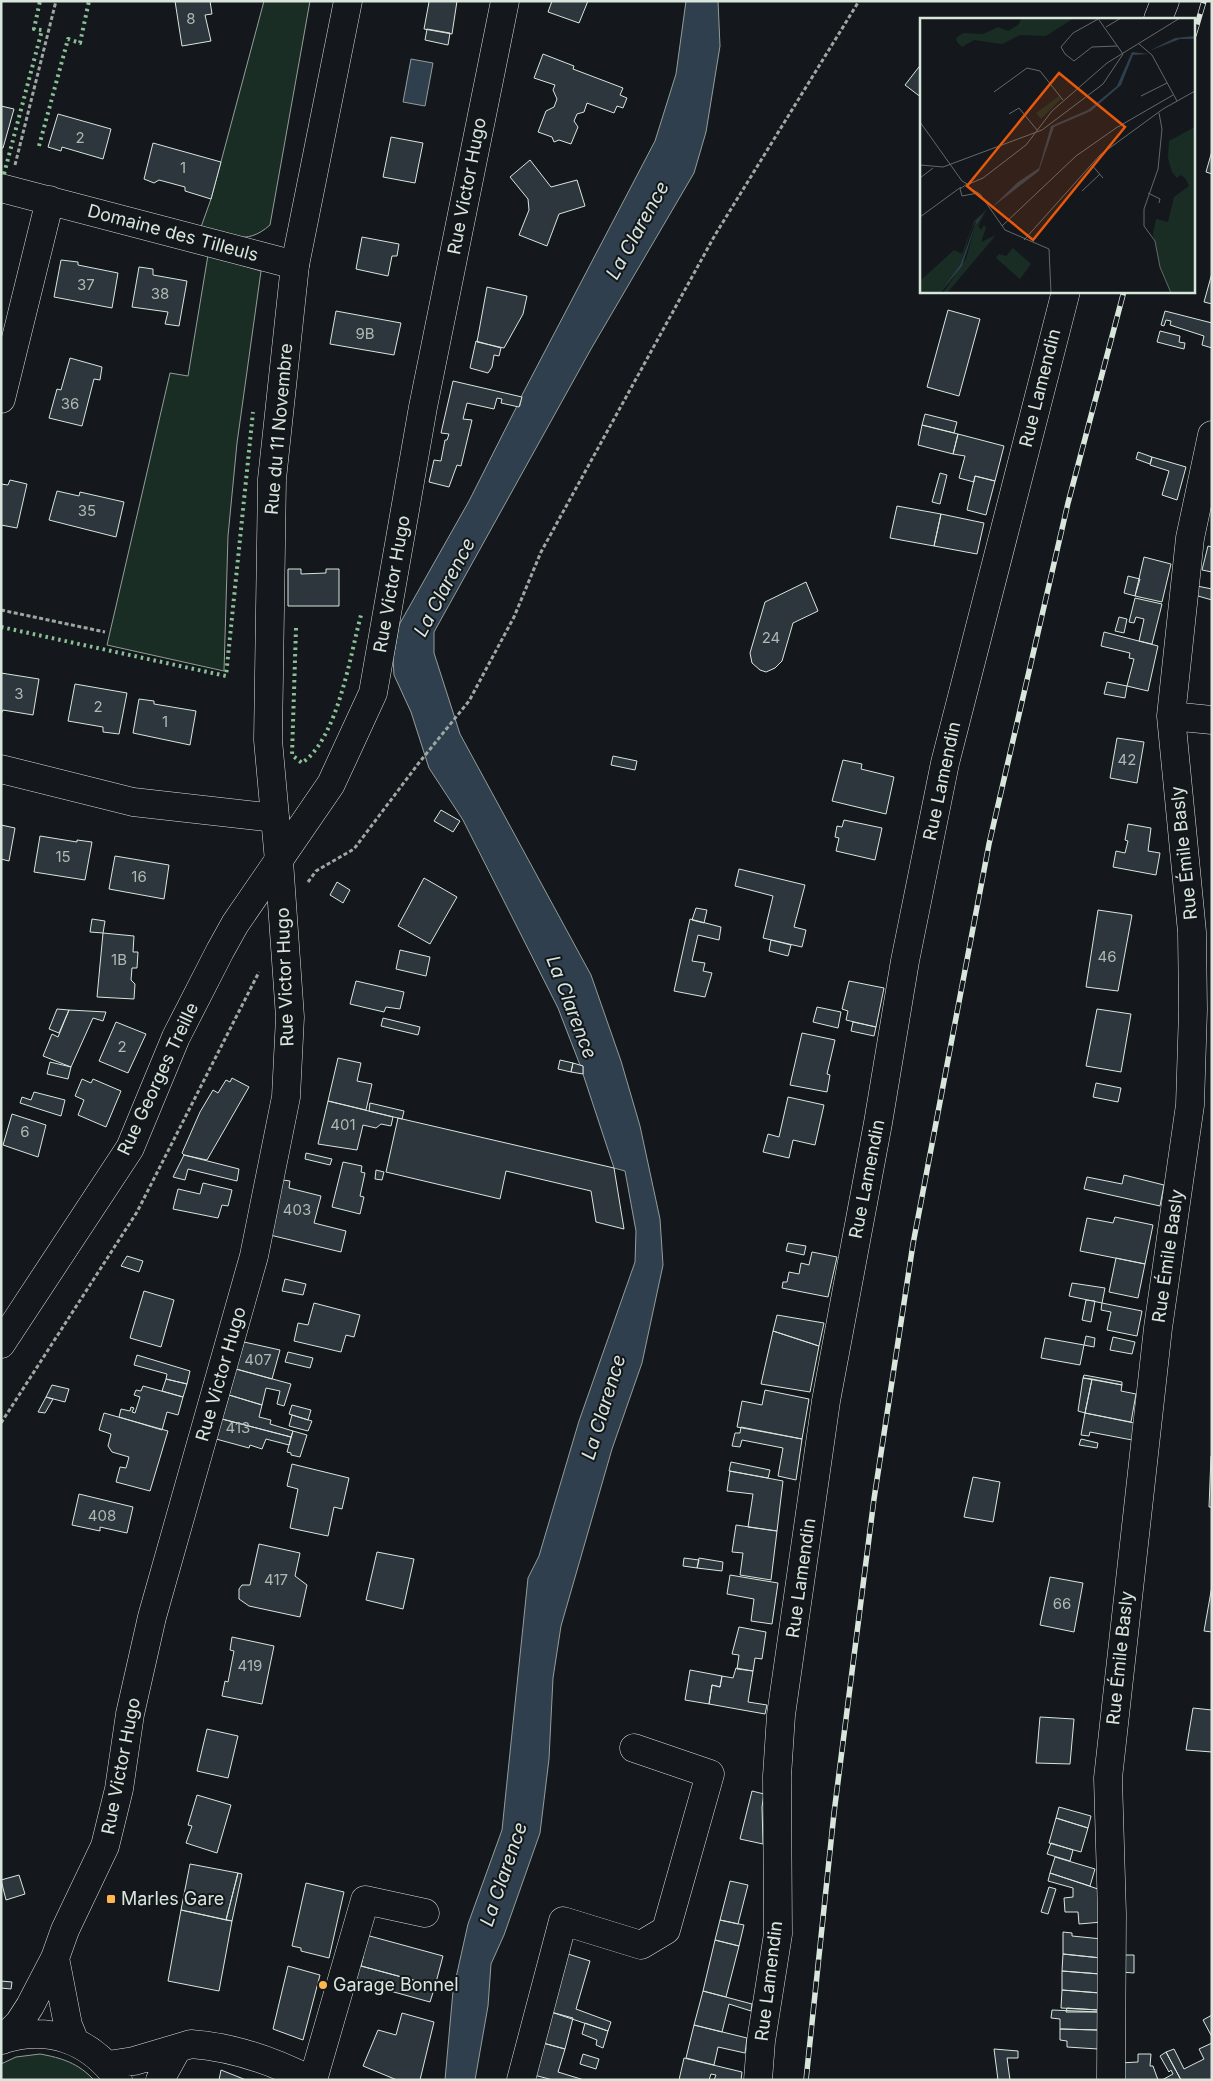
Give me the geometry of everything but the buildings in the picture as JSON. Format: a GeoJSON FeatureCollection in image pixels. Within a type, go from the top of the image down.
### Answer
{"type":"FeatureCollection","features":[{"type":"Feature","properties":{"kind":"street","name":"Rue du 11 Novembre"},"geometry":{"type":"LineString","coordinates":[[279,861],[268,740],[272,479],[295,265],[348,1]]}},
{"type":"Feature","properties":{"kind":"street","name":"Rue Victor Hugo"},"geometry":{"type":"LineString","coordinates":[[2,2040],[24,2014],[55,1958],[65,1930],[105,1846],[119,1789],[130,1714],[152,1617],[258,1237],[286,1097],[290,1017],[279,861],[332,784],[373,693],[423,407],[505,1]]}},
{"type":"Feature","properties":{"kind":"street"},"geometry":{"type":"LineString","coordinates":[[1158,18],[1165,1]]}},
{"type":"Feature","properties":{"kind":"street","name":"Domaine des Tilleuls"},"geometry":{"type":"LineString","coordinates":[[5,189],[295,265]]}},
{"type":"Feature","properties":{"kind":"street"},"geometry":{"type":"LineString","coordinates":[[1,398],[50,200]]}},
{"type":"Feature","properties":{"kind":"street","name":"Rue Lamendin"},"geometry":{"type":"LineString","coordinates":[[758,2080],[761,2041],[778,1934],[778,1776],[781,1715],[826,1401],[878,1123],[905,961],[945,763],[1066,292]]}},
{"type":"Feature","properties":{"kind":"street","name":"Rue Émile Basly"},"geometry":{"type":"LineString","coordinates":[[1111,2080],[1112,1914],[1108,1778],[1158,1328],[1190,1104],[1193,1010],[1192,932],[1171,716],[1190,538],[1212,435]]}},
{"type":"Feature","properties":{"kind":"street"},"geometry":{"type":"LineString","coordinates":[[1171,716],[1212,720]]}},
{"type":"Feature","properties":{"kind":"street"},"geometry":{"type":"LineString","coordinates":[[1,769],[134,802],[275,818]]}},
{"type":"Feature","properties":{"kind":"street","name":"Rue Georges Treille"},"geometry":{"type":"LineString","coordinates":[[1,1344],[130,1148],[176,1038],[198,994],[235,924],[279,861]]}},
{"type":"Feature","properties":{"kind":"street"},"geometry":{"type":"LineString","coordinates":[[521,2080],[563,1921],[641,1944],[666,1930],[710,1774],[634,1748]]}},
{"type":"Feature","properties":{"kind":"street"},"geometry":{"type":"LineString","coordinates":[[2,2040],[20,2035],[39,2034],[57,2036],[75,2042],[92,2052],[113,2072],[134,2061],[191,2044],[223,2047],[290,2070],[312,2080],[365,1900],[425,1913]]}},
{"type":"Feature","properties":{"kind":"street"},"geometry":{"type":"LineString","coordinates":[[55,1958],[68,2025],[75,2042]]}},
{"type":"Feature","properties":{"kind":"street"},"geometry":{"type":"LineString","coordinates":[[160,2080],[177,2049]]}},
{"type":"Feature","properties":{"kind":"path"},"geometry":{"type":"LineString","coordinates":[[5,189],[56,1]]}},
{"type":"Feature","properties":{"kind":"path"},"geometry":{"type":"LineString","coordinates":[[304,886],[316,871],[354,849],[418,764],[469,701],[514,617],[541,552],[710,243],[859,1]]}},
{"type":"Feature","properties":{"kind":"path"},"geometry":{"type":"LineString","coordinates":[[1,610],[105,632]]}},
{"type":"Feature","properties":{"kind":"path"},"geometry":{"type":"LineString","coordinates":[[1,1423],[137,1212],[256,979],[261,963]]}},
{"type":"Feature","properties":{"kind":"green space"},"geometry":{"type":"Polygon","coordinates":[[[264,1],[310,1],[270,225],[253,236],[237,237],[201,227],[211,199],[264,1]]]}},
{"type":"Feature","properties":{"kind":"green space"},"geometry":{"type":"Polygon","coordinates":[[[208,255],[261,271],[237,443],[228,536],[224,671],[107,645],[170,373],[188,376],[208,255]]]}},
{"type":"Feature","properties":{"kind":"green space"},"geometry":{"type":"Polygon","coordinates":[[[40,2054],[69,2062],[82,2069],[94,2080],[1,2080],[1,2064],[16,2057],[40,2054]]]}},
{"type":"Feature","properties":{"kind":"water","name":"La Clarence"},"geometry":{"type":"Polygon","coordinates":[[[686,1],[718,1],[720,46],[706,132],[694,173],[591,349],[434,632],[434,653],[460,734],[591,975],[621,1061],[640,1126],[660,1219],[663,1265],[642,1363],[612,1449],[561,1626],[553,1678],[549,1759],[540,1833],[504,1935],[491,1964],[488,2006],[475,2080],[445,2080],[453,1991],[468,1924],[502,1830],[528,1578],[539,1556],[579,1421],[635,1262],[636,1231],[625,1171],[614,1168],[583,1074],[583,1066],[580,1065],[558,1008],[463,820],[429,768],[411,712],[394,675],[393,659],[399,625],[469,501],[517,406],[520,406],[522,395],[655,141],[676,74],[686,1]]]}},
{"type":"Feature","properties":{"kind":"water"},"geometry":{"type":"Polygon","coordinates":[[[411,59],[433,63],[425,106],[403,102],[411,59]]]}},
{"type":"Feature","properties":{"kind":"railway"},"geometry":{"type":"LineString","coordinates":[[1196,28],[1204,1]]}},
{"type":"Feature","properties":{"kind":"railway"},"geometry":{"type":"LineString","coordinates":[[806,2080],[834,1813],[874,1499],[913,1244],[989,844],[1068,503],[1124,292]]}},
{"type":"Feature","properties":{"kind":"hedge"},"geometry":{"type":"LineString","coordinates":[[4,174],[42,30],[34,29],[40,1]]}},
{"type":"Feature","properties":{"kind":"hedge"},"geometry":{"type":"LineString","coordinates":[[39,146],[68,39],[80,43],[89,1]]}},
{"type":"Feature","properties":{"kind":"hedge"},"geometry":{"type":"LineString","coordinates":[[1,627],[226,676],[253,412]]}},
{"type":"Feature","properties":{"kind":"hedge"},"geometry":{"type":"LineString","coordinates":[[296,628],[292,755],[302,763],[314,751],[325,735],[334,716],[361,615]]}},
{"type":"Feature","properties":{"kind":"place","name":"Marles Gare"},"geometry":{"type":"Point","coordinates":[111,1899]}},
{"type":"Feature","properties":{"kind":"place","name":"Garage Bonnel"},"geometry":{"type":"Point","coordinates":[323,1985]}}]}
